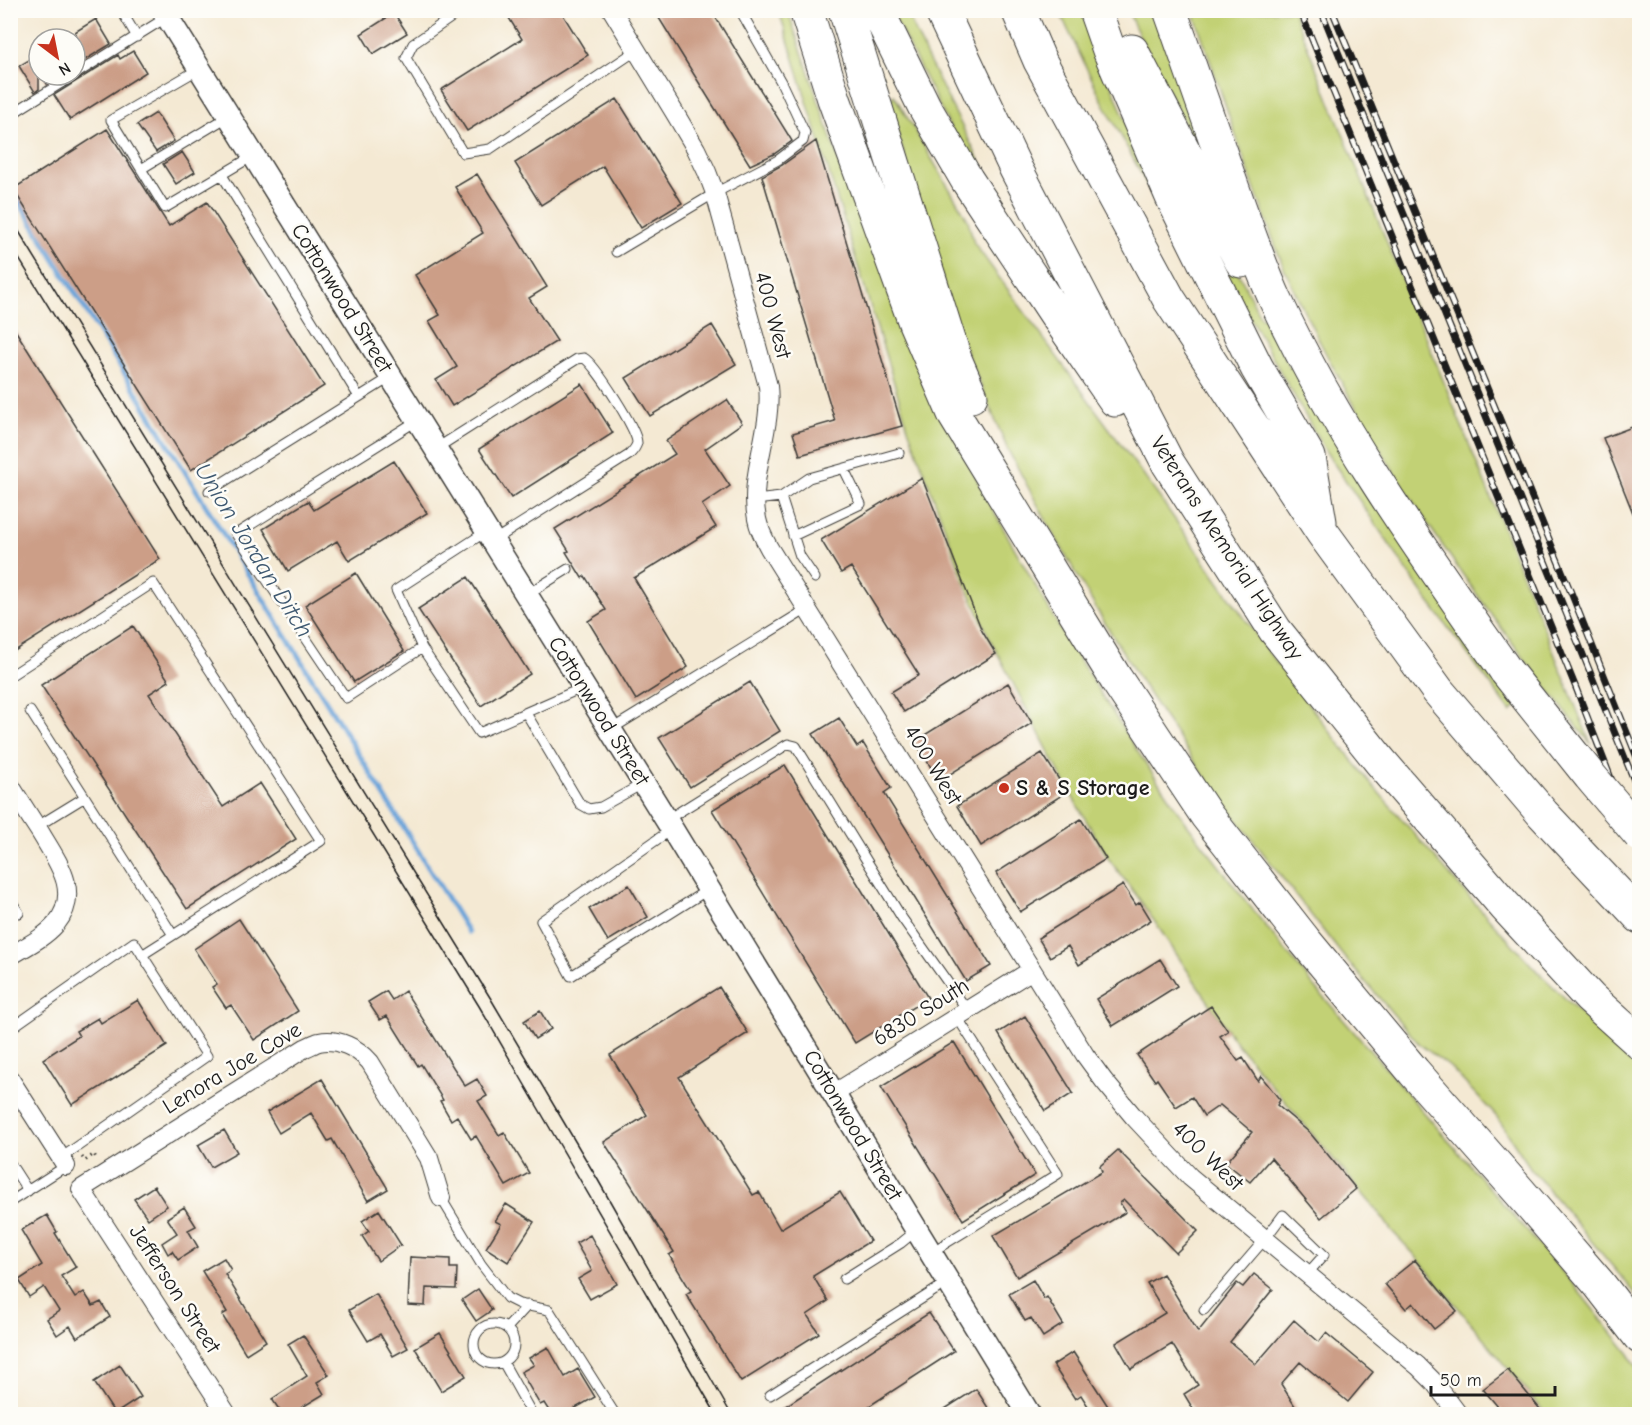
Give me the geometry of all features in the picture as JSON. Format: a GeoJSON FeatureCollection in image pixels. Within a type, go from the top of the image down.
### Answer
{"type":"FeatureCollection","features":[{"type":"Feature","properties":{"kind":"highway"},"geometry":{"type":"LineString","coordinates":[[806,10],[834,99],[915,323],[955,416],[1116,679],[1207,816],[1305,941],[1414,1072],[1599,1284],[1640,1336]]}},
{"type":"Feature","properties":{"kind":"highway"},"geometry":{"type":"LineString","coordinates":[[845,10],[955,359],[1043,561]]}},
{"type":"Feature","properties":{"kind":"highway"},"geometry":{"type":"LineString","coordinates":[[877,10],[924,106],[967,180],[1057,316],[1275,630]]}},
{"type":"Feature","properties":{"kind":"highway","name":"Veterans Memorial Highway"},"geometry":{"type":"LineString","coordinates":[[941,10],[1016,169],[1168,463],[1275,630],[1388,771],[1505,906],[1590,998],[1640,1043]]}},
{"type":"Feature","properties":{"kind":"highway"},"geometry":{"type":"LineString","coordinates":[[1018,10],[1040,61],[1169,299],[1322,532],[1438,691],[1543,814],[1640,917]]}},
{"type":"Feature","properties":{"kind":"highway"},"geometry":{"type":"LineString","coordinates":[[1095,10],[1109,50],[1172,197],[1257,368],[1310,457],[1322,532]]}},
{"type":"Feature","properties":{"kind":"highway"},"geometry":{"type":"LineString","coordinates":[[1113,10],[1156,100],[1258,294],[1292,351],[1392,506],[1506,671],[1590,777],[1640,835]]}},
{"type":"Feature","properties":{"kind":"highway"},"geometry":{"type":"LineString","coordinates":[[1170,10],[1253,245],[1283,315],[1329,406]]}},
{"type":"Feature","properties":{"kind":"street","name":"400 West"},"geometry":{"type":"LineString","coordinates":[[612,10],[696,149],[715,193],[768,386],[769,411],[755,500],[757,518],[769,548],[1032,970],[1092,1063],[1134,1117],[1190,1177],[1418,1366],[1434,1382],[1458,1414]]}},
{"type":"Feature","properties":{"kind":"street","name":"Cottonwood Street"},"geometry":{"type":"LineString","coordinates":[[165,14],[670,825],[1029,1414]]}},
{"type":"Feature","properties":{"kind":"street"},"geometry":{"type":"LineString","coordinates":[[10,956],[56,924],[67,899],[63,870],[12,791]]}},
{"type":"Feature","properties":{"kind":"street","name":"6830 South"},"geometry":{"type":"LineString","coordinates":[[835,1093],[1032,970]]}},
{"type":"Feature","properties":{"kind":"street","name":"Lenora Joe Cove"},"geometry":{"type":"LineString","coordinates":[[81,1189],[305,1048],[320,1042],[333,1042],[351,1047],[370,1062],[429,1158],[441,1198]]}},
{"type":"Feature","properties":{"kind":"street"},"geometry":{"type":"LineString","coordinates":[[10,1079],[63,1162]]}},
{"type":"Feature","properties":{"kind":"street","name":"Jefferson Street"},"geometry":{"type":"LineString","coordinates":[[81,1189],[227,1414]]}},
{"type":"Feature","properties":{"kind":"lane"},"geometry":{"type":"LineString","coordinates":[[121,10],[137,37]]}},
{"type":"Feature","properties":{"kind":"lane"},"geometry":{"type":"LineString","coordinates":[[462,10],[412,44],[406,58],[464,153],[490,149],[637,51]]}},
{"type":"Feature","properties":{"kind":"lane"},"geometry":{"type":"LineString","coordinates":[[616,252],[715,193],[778,160],[803,141],[805,134],[781,82],[740,10]]}},
{"type":"Feature","properties":{"kind":"lane"},"geometry":{"type":"LineString","coordinates":[[10,115],[137,37],[165,14]]}},
{"type":"Feature","properties":{"kind":"lane"},"geometry":{"type":"LineString","coordinates":[[199,69],[111,120],[165,208],[253,156]]}},
{"type":"Feature","properties":{"kind":"lane"},"geometry":{"type":"LineString","coordinates":[[141,169],[229,116]]}},
{"type":"Feature","properties":{"kind":"lane"},"geometry":{"type":"LineString","coordinates":[[222,175],[359,397]]}},
{"type":"Feature","properties":{"kind":"lane"},"geometry":{"type":"LineString","coordinates":[[436,449],[577,359],[584,358],[593,365],[619,404],[637,442],[634,450],[625,458],[547,508],[490,536],[396,590],[422,648],[479,733],[584,687]]}},
{"type":"Feature","properties":{"kind":"lane"},"geometry":{"type":"LineString","coordinates":[[209,491],[391,377]]}},
{"type":"Feature","properties":{"kind":"lane"},"geometry":{"type":"LineString","coordinates":[[418,420],[236,534],[346,698],[422,648]]}},
{"type":"Feature","properties":{"kind":"lane"},"geometry":{"type":"LineString","coordinates":[[755,500],[781,497],[809,478],[899,453]]}},
{"type":"Feature","properties":{"kind":"lane"},"geometry":{"type":"LineString","coordinates":[[793,536],[861,504],[844,469]]}},
{"type":"Feature","properties":{"kind":"lane"},"geometry":{"type":"LineString","coordinates":[[781,497],[800,556],[815,578]]}},
{"type":"Feature","properties":{"kind":"lane"},"geometry":{"type":"LineString","coordinates":[[526,595],[568,569]]}},
{"type":"Feature","properties":{"kind":"lane"},"geometry":{"type":"LineString","coordinates":[[10,676],[153,583],[321,841],[142,955]]}},
{"type":"Feature","properties":{"kind":"lane"},"geometry":{"type":"LineString","coordinates":[[610,730],[807,609]]}},
{"type":"Feature","properties":{"kind":"lane"},"geometry":{"type":"LineString","coordinates":[[30,711],[173,935]]}},
{"type":"Feature","properties":{"kind":"lane"},"geometry":{"type":"LineString","coordinates":[[526,713],[580,804],[589,809],[602,807],[644,783]]}},
{"type":"Feature","properties":{"kind":"lane"},"geometry":{"type":"LineString","coordinates":[[709,889],[571,976],[542,921],[670,825],[788,744],[796,746],[963,1014],[1058,1174],[930,1253]]}},
{"type":"Feature","properties":{"kind":"lane"},"geometry":{"type":"LineString","coordinates":[[36,827],[85,797]]}},
{"type":"Feature","properties":{"kind":"lane"},"geometry":{"type":"LineString","coordinates":[[10,898],[19,913]]}},
{"type":"Feature","properties":{"kind":"lane"},"geometry":{"type":"LineString","coordinates":[[10,1029],[134,942],[207,1056],[63,1162],[28,1191],[10,1202]]}},
{"type":"Feature","properties":{"kind":"lane"},"geometry":{"type":"LineString","coordinates":[[10,1163],[28,1191]]}},
{"type":"Feature","properties":{"kind":"lane"},"geometry":{"type":"LineString","coordinates":[[441,1198],[481,1264],[507,1298],[519,1304],[549,1310],[615,1414]]}},
{"type":"Feature","properties":{"kind":"lane"},"geometry":{"type":"LineString","coordinates":[[1204,1310],[1283,1215],[1324,1255],[1307,1274]]}},
{"type":"Feature","properties":{"kind":"lane"},"geometry":{"type":"LineString","coordinates":[[844,1279],[901,1243],[916,1230]]}},
{"type":"Feature","properties":{"kind":"lane"},"geometry":{"type":"LineString","coordinates":[[770,1395],[948,1282]]}},
{"type":"Feature","properties":{"kind":"lane"},"geometry":{"type":"LineString","coordinates":[[507,1328],[528,1305]]}},
{"type":"Feature","properties":{"kind":"lane"},"geometry":{"type":"LineString","coordinates":[[492,1324],[500,1324],[507,1328],[514,1342],[510,1357],[495,1365],[480,1360],[473,1346],[478,1331],[492,1324]]}},
{"type":"Feature","properties":{"kind":"lane"},"geometry":{"type":"LineString","coordinates":[[503,1362],[532,1414]]}},
{"type":"Feature","properties":{"kind":"green space"},"geometry":{"type":"Polygon","coordinates":[[[779,11],[788,11],[839,161],[954,434],[989,503],[1063,634],[1182,817],[1245,900],[1314,986],[1573,1284],[1629,1354],[1639,1370],[1639,1414],[1546,1414],[1237,1044],[1140,900],[1108,858],[1069,791],[989,637],[964,580],[908,428],[779,11]]]}},
{"type":"Feature","properties":{"kind":"green space"},"geometry":{"type":"Polygon","coordinates":[[[891,11],[906,11],[982,166],[973,172],[891,11]]]}},
{"type":"Feature","properties":{"kind":"green space"},"geometry":{"type":"Polygon","coordinates":[[[1059,11],[1082,11],[1164,217],[1100,96],[1059,11]]]}},
{"type":"Feature","properties":{"kind":"green space"},"geometry":{"type":"Polygon","coordinates":[[[1128,11],[1153,11],[1168,46],[1206,159],[1203,159],[1128,11]]]}},
{"type":"Feature","properties":{"kind":"green space"},"geometry":{"type":"Polygon","coordinates":[[[1193,11],[1293,11],[1591,744],[1504,632],[1422,516],[1348,395],[1281,262],[1193,11]]]}},
{"type":"Feature","properties":{"kind":"green space"},"geometry":{"type":"Polygon","coordinates":[[[1143,83],[1261,318],[1265,316],[1290,368],[1292,367],[1517,705],[1511,712],[1426,598],[1326,452],[1233,288],[1143,83]]]}},
{"type":"Feature","properties":{"kind":"green space"},"geometry":{"type":"Polygon","coordinates":[[[894,95],[968,220],[974,243],[1157,494],[1277,664],[1368,780],[1463,890],[1535,969],[1639,1070],[1639,1298],[1531,1169],[1497,1117],[1450,1067],[1419,1044],[1343,956],[1200,770],[1143,685],[1097,610],[1007,448],[959,334],[888,102],[894,95]]]}},
{"type":"Feature","properties":{"kind":"building"},"geometry":{"type":"Polygon","coordinates":[[[504,10],[560,10],[588,55],[467,131],[441,90],[522,39],[504,10]]]}},
{"type":"Feature","properties":{"kind":"building"},"geometry":{"type":"Polygon","coordinates":[[[654,10],[711,10],[792,141],[774,154],[750,165],[654,10]]]}},
{"type":"Feature","properties":{"kind":"building"},"geometry":{"type":"Polygon","coordinates":[[[394,13],[407,33],[373,54],[361,34],[394,13]]]}},
{"type":"Feature","properties":{"kind":"building"},"geometry":{"type":"Polygon","coordinates":[[[96,19],[111,44],[87,59],[87,27],[83,27],[96,19]]]}},
{"type":"Feature","properties":{"kind":"building"},"geometry":{"type":"Polygon","coordinates":[[[133,51],[146,72],[70,120],[54,95],[67,87],[87,87],[87,74],[118,55],[120,59],[133,51]]]}},
{"type":"Feature","properties":{"kind":"building"},"geometry":{"type":"Polygon","coordinates":[[[27,61],[27,79],[19,66],[27,61]]]}},
{"type":"Feature","properties":{"kind":"building"},"geometry":{"type":"Polygon","coordinates":[[[617,99],[682,203],[641,228],[603,166],[541,205],[515,163],[617,99]]]}},
{"type":"Feature","properties":{"kind":"building"},"geometry":{"type":"Polygon","coordinates":[[[156,113],[174,141],[156,152],[137,125],[156,113]]]}},
{"type":"Feature","properties":{"kind":"building"},"geometry":{"type":"Polygon","coordinates":[[[107,129],[169,226],[207,202],[324,386],[191,470],[13,189],[107,129]]]}},
{"type":"Feature","properties":{"kind":"building"},"geometry":{"type":"Polygon","coordinates":[[[816,141],[902,426],[800,455],[793,433],[835,421],[762,176],[816,141]]]}},
{"type":"Feature","properties":{"kind":"building"},"geometry":{"type":"Polygon","coordinates":[[[182,152],[195,172],[176,184],[163,164],[182,152]]]}},
{"type":"Feature","properties":{"kind":"building"},"geometry":{"type":"Polygon","coordinates":[[[477,174],[547,287],[529,298],[557,341],[452,406],[436,380],[457,367],[429,321],[440,315],[415,275],[483,233],[455,187],[477,174]]]}},
{"type":"Feature","properties":{"kind":"building"},"geometry":{"type":"Polygon","coordinates":[[[10,322],[160,559],[10,654],[10,322]]]}},
{"type":"Feature","properties":{"kind":"building"},"geometry":{"type":"Polygon","coordinates":[[[712,325],[736,364],[650,416],[626,378],[712,325]]]}},
{"type":"Feature","properties":{"kind":"building"},"geometry":{"type":"Polygon","coordinates":[[[582,384],[613,433],[511,498],[479,449],[582,384]]]}},
{"type":"Feature","properties":{"kind":"building"},"geometry":{"type":"Polygon","coordinates":[[[727,400],[742,423],[705,449],[730,486],[702,505],[716,527],[634,578],[688,667],[636,700],[588,621],[606,610],[585,576],[582,578],[555,529],[675,454],[666,441],[727,400]]]}},
{"type":"Feature","properties":{"kind":"building"},"geometry":{"type":"Polygon","coordinates":[[[1640,424],[1640,528],[1639,528],[1603,438],[1640,424]]]}},
{"type":"Feature","properties":{"kind":"building"},"geometry":{"type":"Polygon","coordinates":[[[394,461],[427,513],[349,561],[337,541],[288,571],[263,529],[308,501],[314,510],[394,461]]]}},
{"type":"Feature","properties":{"kind":"building"},"geometry":{"type":"Polygon","coordinates":[[[922,478],[982,631],[996,654],[904,712],[891,692],[919,675],[851,567],[841,573],[821,540],[922,478]]]}},
{"type":"Feature","properties":{"kind":"building"},"geometry":{"type":"Polygon","coordinates":[[[356,573],[404,651],[354,682],[305,605],[356,573]]]}},
{"type":"Feature","properties":{"kind":"building"},"geometry":{"type":"Polygon","coordinates":[[[468,577],[530,674],[481,706],[418,609],[468,577]]]}},
{"type":"Feature","properties":{"kind":"building"},"geometry":{"type":"Polygon","coordinates":[[[133,626],[169,681],[149,694],[223,807],[260,783],[296,839],[187,909],[41,685],[133,626]]]}},
{"type":"Feature","properties":{"kind":"building"},"geometry":{"type":"Polygon","coordinates":[[[750,682],[780,731],[690,787],[659,738],[750,682]]]}},
{"type":"Feature","properties":{"kind":"building"},"geometry":{"type":"Polygon","coordinates":[[[1008,683],[1032,723],[939,781],[915,741],[1008,683]]]}},
{"type":"Feature","properties":{"kind":"building"},"geometry":{"type":"Polygon","coordinates":[[[839,718],[857,747],[863,743],[891,788],[884,793],[991,966],[966,981],[813,734],[839,718]]]}},
{"type":"Feature","properties":{"kind":"building"},"geometry":{"type":"Polygon","coordinates":[[[1042,753],[1067,792],[981,846],[957,806],[1042,753]]]}},
{"type":"Feature","properties":{"kind":"building"},"geometry":{"type":"Polygon","coordinates":[[[785,765],[928,998],[855,1043],[712,810],[785,765]]]}},
{"type":"Feature","properties":{"kind":"building"},"geometry":{"type":"Polygon","coordinates":[[[1081,819],[1106,859],[1020,912],[996,873],[1081,819]]]}},
{"type":"Feature","properties":{"kind":"building"},"geometry":{"type":"Polygon","coordinates":[[[629,885],[648,917],[608,941],[589,909],[629,885]]]}},
{"type":"Feature","properties":{"kind":"building"},"geometry":{"type":"Polygon","coordinates":[[[1123,885],[1136,905],[1140,902],[1151,920],[1079,965],[1068,946],[1050,957],[1038,938],[1123,885]]]}},
{"type":"Feature","properties":{"kind":"building"},"geometry":{"type":"Polygon","coordinates":[[[239,919],[298,1011],[254,1040],[231,1005],[226,1008],[212,987],[217,984],[194,949],[239,919]]]}},
{"type":"Feature","properties":{"kind":"building"},"geometry":{"type":"Polygon","coordinates":[[[1160,959],[1177,986],[1113,1026],[1096,999],[1160,959]]]}},
{"type":"Feature","properties":{"kind":"building"},"geometry":{"type":"Polygon","coordinates":[[[719,987],[748,1033],[679,1077],[753,1195],[759,1192],[780,1229],[840,1192],[870,1241],[813,1276],[828,1301],[807,1315],[819,1333],[741,1382],[686,1294],[691,1291],[669,1255],[674,1252],[604,1142],[647,1115],[610,1055],[719,987]]]}},
{"type":"Feature","properties":{"kind":"building"},"geometry":{"type":"Polygon","coordinates":[[[386,991],[392,1000],[405,991],[465,1086],[477,1079],[487,1096],[478,1101],[499,1135],[504,1132],[529,1173],[506,1186],[476,1136],[471,1139],[457,1116],[451,1120],[440,1101],[443,1100],[421,1064],[418,1066],[387,1016],[380,1020],[368,1002],[386,991]]]}},
{"type":"Feature","properties":{"kind":"building"},"geometry":{"type":"Polygon","coordinates":[[[138,1000],[167,1046],[72,1105],[43,1059],[79,1036],[76,1031],[98,1018],[101,1023],[138,1000]]]}},
{"type":"Feature","properties":{"kind":"building"},"geometry":{"type":"Polygon","coordinates":[[[1211,1006],[1228,1031],[1220,1036],[1238,1061],[1243,1058],[1258,1081],[1261,1076],[1280,1100],[1277,1105],[1310,1133],[1356,1189],[1321,1218],[1271,1158],[1250,1182],[1226,1163],[1252,1132],[1220,1105],[1204,1116],[1192,1097],[1176,1107],[1137,1055],[1211,1006]]]}},
{"type":"Feature","properties":{"kind":"building"},"geometry":{"type":"Polygon","coordinates":[[[540,1011],[551,1029],[535,1039],[524,1021],[540,1011]]]}},
{"type":"Feature","properties":{"kind":"building"},"geometry":{"type":"Polygon","coordinates":[[[1025,1016],[1073,1093],[1045,1111],[998,1033],[1025,1016]]]}},
{"type":"Feature","properties":{"kind":"building"},"geometry":{"type":"Polygon","coordinates":[[[954,1042],[1035,1175],[963,1220],[881,1087],[954,1042]]]}},
{"type":"Feature","properties":{"kind":"building"},"geometry":{"type":"Polygon","coordinates":[[[322,1079],[388,1189],[368,1201],[332,1139],[328,1141],[311,1113],[279,1133],[267,1112],[322,1079]]]}},
{"type":"Feature","properties":{"kind":"building"},"geometry":{"type":"Polygon","coordinates":[[[224,1130],[237,1152],[211,1167],[198,1145],[224,1130]]]}},
{"type":"Feature","properties":{"kind":"building"},"geometry":{"type":"Polygon","coordinates":[[[1118,1150],[1198,1231],[1176,1253],[1124,1200],[1120,1203],[1126,1212],[1017,1277],[993,1236],[1102,1172],[1100,1166],[1118,1150]]]}},
{"type":"Feature","properties":{"kind":"building"},"geometry":{"type":"Polygon","coordinates":[[[154,1186],[167,1206],[148,1219],[134,1199],[154,1186]]]}},
{"type":"Feature","properties":{"kind":"building"},"geometry":{"type":"Polygon","coordinates":[[[506,1204],[534,1222],[508,1262],[486,1248],[501,1224],[495,1221],[506,1204]]]}},
{"type":"Feature","properties":{"kind":"building"},"geometry":{"type":"Polygon","coordinates":[[[184,1207],[196,1226],[188,1230],[198,1247],[178,1260],[172,1251],[168,1254],[162,1243],[177,1233],[167,1218],[184,1207]]]}},
{"type":"Feature","properties":{"kind":"building"},"geometry":{"type":"Polygon","coordinates":[[[379,1210],[401,1245],[378,1261],[362,1236],[369,1231],[362,1221],[379,1210]]]}},
{"type":"Feature","properties":{"kind":"building"},"geometry":{"type":"Polygon","coordinates":[[[47,1215],[76,1267],[61,1276],[75,1298],[84,1292],[93,1306],[101,1302],[110,1317],[77,1338],[70,1326],[57,1335],[47,1319],[59,1311],[44,1287],[29,1297],[19,1280],[42,1265],[21,1230],[47,1215]]]}},
{"type":"Feature","properties":{"kind":"building"},"geometry":{"type":"Polygon","coordinates":[[[590,1235],[617,1284],[590,1299],[578,1279],[592,1271],[576,1243],[590,1235]]]}},
{"type":"Feature","properties":{"kind":"building"},"geometry":{"type":"Polygon","coordinates":[[[410,1257],[450,1259],[450,1268],[457,1268],[456,1289],[426,1288],[425,1306],[408,1305],[410,1257]]]}},
{"type":"Feature","properties":{"kind":"building"},"geometry":{"type":"Polygon","coordinates":[[[224,1258],[231,1270],[225,1274],[266,1341],[246,1354],[222,1315],[227,1312],[202,1271],[224,1258]]]}},
{"type":"Feature","properties":{"kind":"building"},"geometry":{"type":"Polygon","coordinates":[[[1415,1260],[1457,1311],[1434,1329],[1413,1303],[1406,1309],[1385,1284],[1415,1260]]]}},
{"type":"Feature","properties":{"kind":"building"},"geometry":{"type":"Polygon","coordinates":[[[1163,1274],[1198,1332],[1237,1283],[1243,1287],[1254,1274],[1273,1289],[1230,1342],[1256,1364],[1294,1320],[1319,1342],[1326,1333],[1373,1372],[1348,1402],[1300,1362],[1281,1384],[1300,1414],[1196,1414],[1184,1394],[1198,1385],[1172,1344],[1131,1369],[1116,1343],[1165,1313],[1147,1283],[1163,1274]]]}},
{"type":"Feature","properties":{"kind":"building"},"geometry":{"type":"Polygon","coordinates":[[[1033,1280],[1044,1299],[1047,1297],[1063,1324],[1043,1337],[1031,1318],[1025,1321],[1009,1294],[1033,1280]]]}},
{"type":"Feature","properties":{"kind":"building"},"geometry":{"type":"Polygon","coordinates":[[[478,1289],[492,1310],[476,1321],[462,1300],[478,1289]]]}},
{"type":"Feature","properties":{"kind":"building"},"geometry":{"type":"Polygon","coordinates":[[[376,1294],[408,1348],[393,1356],[380,1334],[368,1341],[349,1310],[376,1294]]]}},
{"type":"Feature","properties":{"kind":"building"},"geometry":{"type":"Polygon","coordinates":[[[929,1313],[954,1351],[857,1414],[773,1414],[929,1313]]]}},
{"type":"Feature","properties":{"kind":"building"},"geometry":{"type":"Polygon","coordinates":[[[440,1333],[466,1376],[441,1391],[415,1348],[440,1333]]]}},
{"type":"Feature","properties":{"kind":"building"},"geometry":{"type":"Polygon","coordinates":[[[303,1335],[329,1375],[317,1382],[324,1394],[291,1414],[282,1414],[272,1399],[307,1376],[288,1344],[303,1335]]]}},
{"type":"Feature","properties":{"kind":"building"},"geometry":{"type":"Polygon","coordinates":[[[548,1347],[565,1377],[578,1369],[595,1397],[565,1414],[551,1414],[544,1403],[540,1405],[521,1372],[534,1365],[529,1358],[548,1347]]]}},
{"type":"Feature","properties":{"kind":"building"},"geometry":{"type":"Polygon","coordinates":[[[1073,1352],[1113,1414],[1093,1414],[1081,1395],[1075,1399],[1053,1365],[1073,1352]]]}},
{"type":"Feature","properties":{"kind":"building"},"geometry":{"type":"Polygon","coordinates":[[[120,1365],[141,1397],[115,1414],[94,1382],[120,1365]]]}},
{"type":"Feature","properties":{"kind":"building"},"geometry":{"type":"Polygon","coordinates":[[[1508,1370],[1544,1414],[1504,1414],[1483,1389],[1508,1370]]]}},
{"type":"Feature","properties":{"kind":"building"},"geometry":{"type":"Polygon","coordinates":[[[976,1389],[992,1414],[937,1414],[976,1389]]]}},
{"type":"Feature","properties":{"kind":"waterway","name":"Union Jordan Ditch"},"geometry":{"type":"LineString","coordinates":[[10,187],[468,932]]}},
{"type":"Feature","properties":{"kind":"tram line"},"geometry":{"type":"LineString","coordinates":[[10,217],[491,999],[598,1180],[731,1414]]}},
{"type":"Feature","properties":{"kind":"tram line"},"geometry":{"type":"LineString","coordinates":[[10,244],[479,1006],[716,1414]]}},
{"type":"Feature","properties":{"kind":"railway"},"geometry":{"type":"LineString","coordinates":[[1300,10],[1576,688],[1640,853]]}},
{"type":"Feature","properties":{"kind":"railway"},"geometry":{"type":"LineString","coordinates":[[1321,10],[1640,795]]}},
{"type":"Feature","properties":{"kind":"railway"},"geometry":{"type":"LineString","coordinates":[[1332,10],[1640,765]]}},
{"type":"Feature","properties":{"kind":"place","name":"S & S Storage"},"geometry":{"type":"Point","coordinates":[1004,788]}}]}
